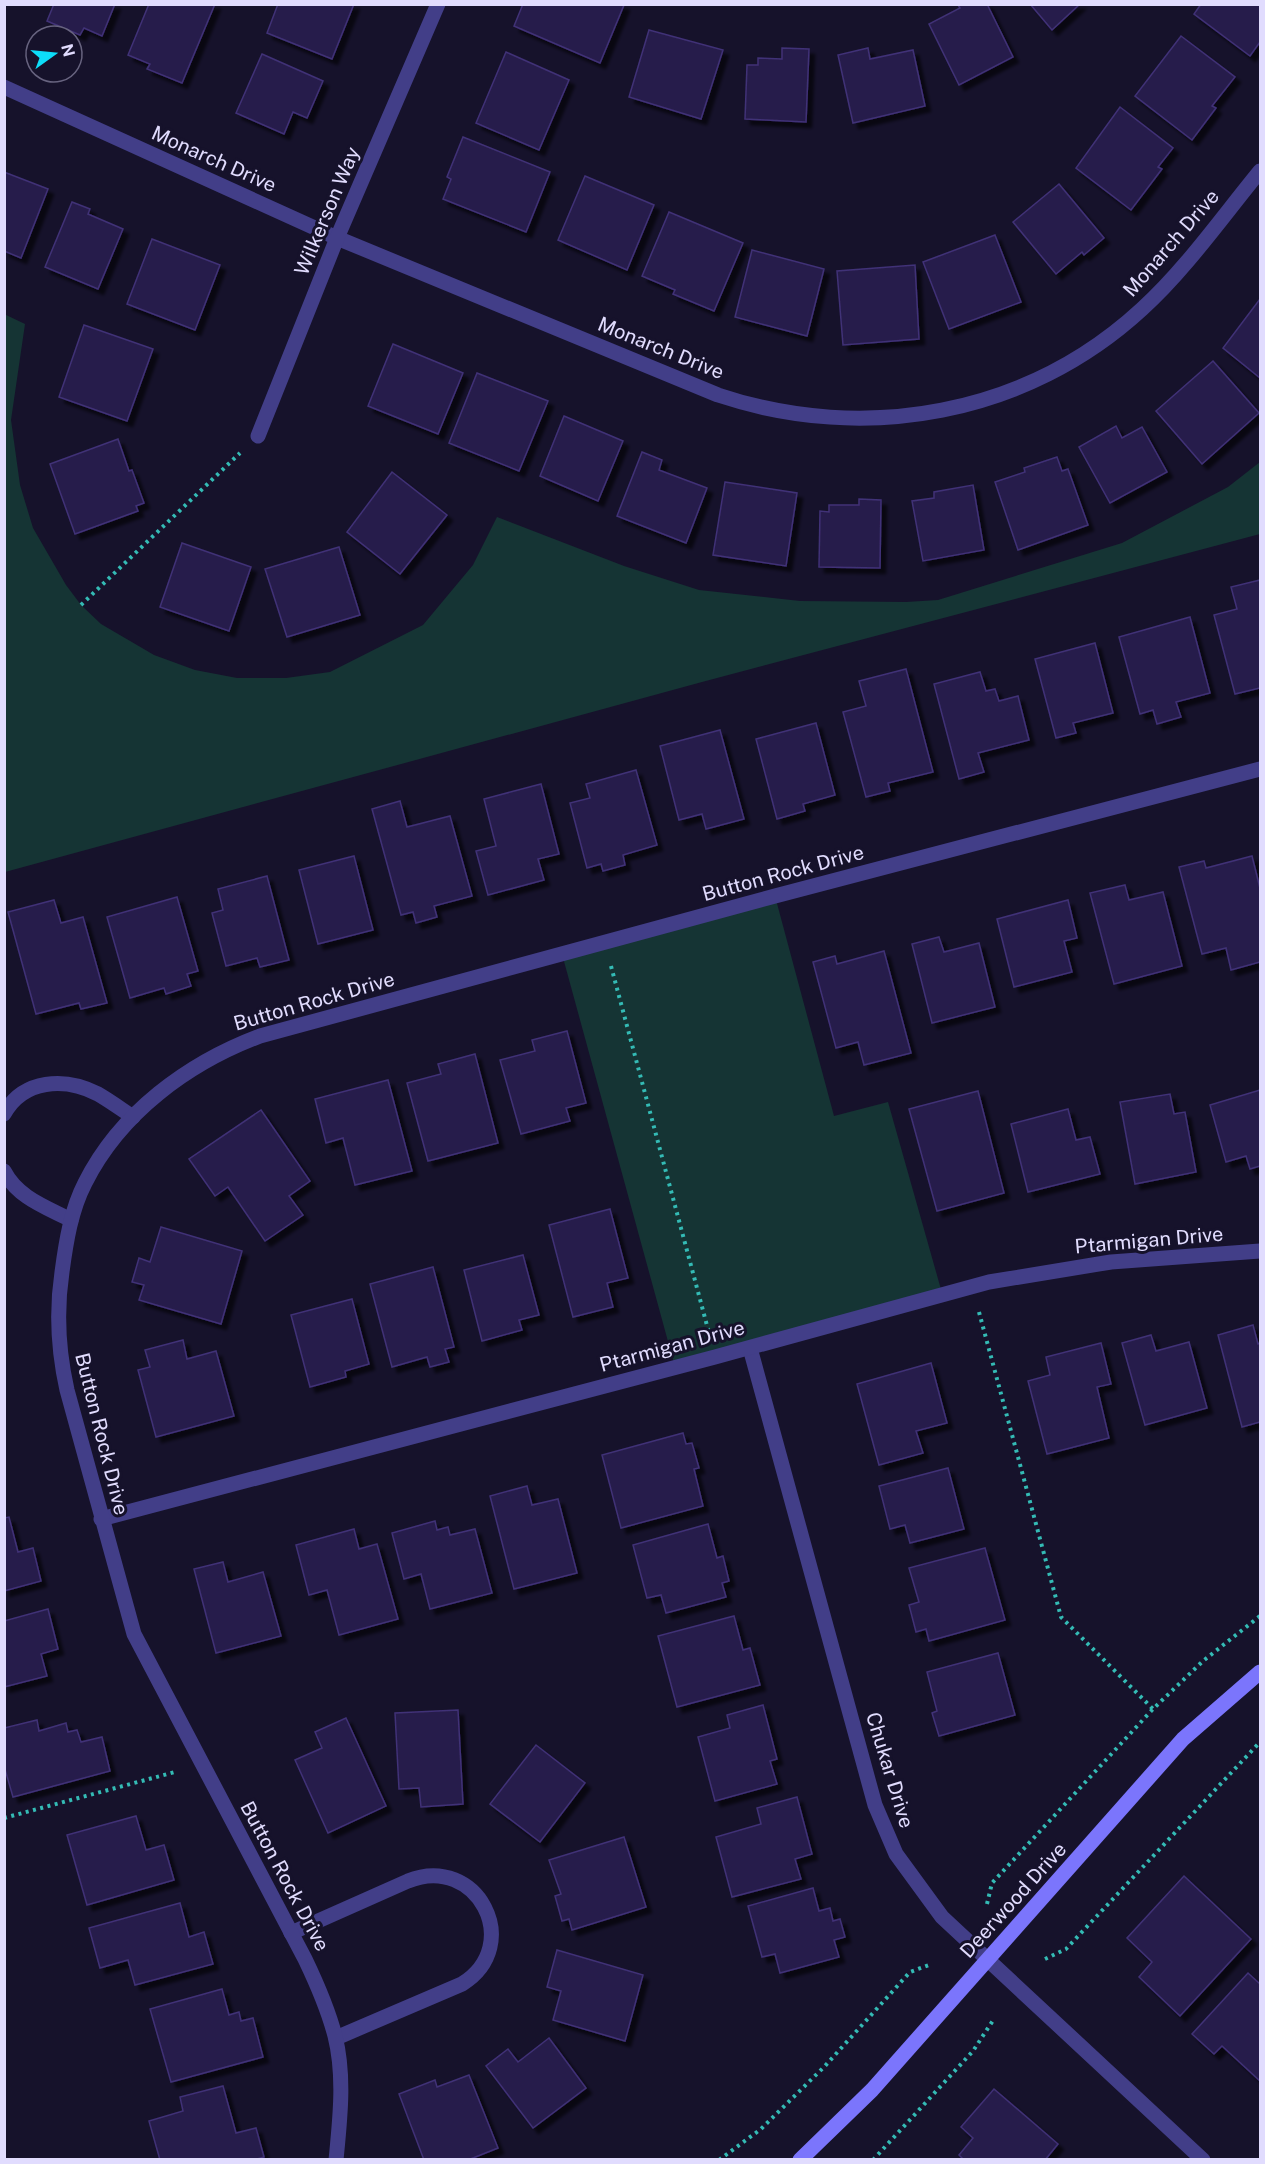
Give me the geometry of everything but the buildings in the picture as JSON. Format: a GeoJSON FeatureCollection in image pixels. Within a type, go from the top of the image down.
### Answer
{"type":"FeatureCollection","features":[{"type":"Feature","properties":{"kind":"street","name":"Wilkerson Way"},"geometry":{"type":"LineString","coordinates":[[258,436],[337,238],[438,4]]}},
{"type":"Feature","properties":{"kind":"street","name":"Monarch Drive"},"geometry":{"type":"LineString","coordinates":[[4,87],[337,238],[718,395],[754,406],[821,418],[907,416],[973,403],[1027,384],[1079,357],[1118,329],[1158,294],[1260,171]]}},
{"type":"Feature","properties":{"kind":"street","name":"Button Rock Drive"},"geometry":{"type":"LineString","coordinates":[[336,2160],[340,2073],[336,2038],[318,1986],[134,1634],[101,1519],[60,1359],[57,1328],[60,1288],[71,1220],[84,1185],[98,1159],[133,1117],[162,1091],[202,1062],[260,1036],[604,942],[1260,769]]}},
{"type":"Feature","properties":{"kind":"street"},"geometry":{"type":"LineString","coordinates":[[4,1114],[14,1099],[27,1090],[44,1084],[69,1084],[97,1094],[133,1117]]}},
{"type":"Feature","properties":{"kind":"street"},"geometry":{"type":"LineString","coordinates":[[4,1172],[10,1182],[30,1200],[71,1220]]}},
{"type":"Feature","properties":{"kind":"street","name":"Ptarmigan Drive"},"geometry":{"type":"LineString","coordinates":[[101,1519],[750,1348],[972,1286],[1111,1262],[1260,1251]]}},
{"type":"Feature","properties":{"kind":"street","name":"Chukar Drive"},"geometry":{"type":"LineString","coordinates":[[750,1348],[881,1823],[896,1854],[942,1917],[1203,2160]]}},
{"type":"Feature","properties":{"kind":"street","name":"Deerwood Drive"},"geometry":{"type":"LineString","coordinates":[[800,2160],[872,2090],[1183,1739],[1260,1671]]}},
{"type":"Feature","properties":{"kind":"street"},"geometry":{"type":"LineString","coordinates":[[291,1933],[408,1881],[423,1877],[448,1878],[465,1884],[477,1895],[486,1909],[491,1928],[491,1947],[485,1964],[473,1977],[462,1984],[336,2038]]}},
{"type":"Feature","properties":{"kind":"path"},"geometry":{"type":"LineString","coordinates":[[81,605],[258,436]]}},
{"type":"Feature","properties":{"kind":"path"},"geometry":{"type":"LineString","coordinates":[[604,942],[716,1357]]}},
{"type":"Feature","properties":{"kind":"path"},"geometry":{"type":"LineString","coordinates":[[972,1286],[1061,1617],[1153,1709]]}},
{"type":"Feature","properties":{"kind":"path"},"geometry":{"type":"LineString","coordinates":[[987,1904],[992,1883],[1153,1709],[1203,1661],[1260,1616]]}},
{"type":"Feature","properties":{"kind":"path"},"geometry":{"type":"LineString","coordinates":[[1045,1959],[1066,1949],[1260,1742]]}},
{"type":"Feature","properties":{"kind":"path"},"geometry":{"type":"LineString","coordinates":[[4,1818],[202,1764]]}},
{"type":"Feature","properties":{"kind":"path"},"geometry":{"type":"LineString","coordinates":[[720,2160],[761,2129],[825,2066],[910,1972],[930,1965]]}},
{"type":"Feature","properties":{"kind":"path"},"geometry":{"type":"LineString","coordinates":[[873,2160],[973,2051],[994,2019]]}},
{"type":"Feature","properties":{"kind":"green space"},"geometry":{"type":"Polygon","coordinates":[[[4,314],[25,324],[11,420],[20,485],[33,528],[66,585],[81,605],[101,624],[154,655],[195,670],[237,678],[286,678],[330,672],[423,625],[473,565],[497,517],[624,566],[699,590],[800,601],[938,600],[1122,543],[1228,487],[1260,462],[1260,534],[702,682],[5,872],[4,314]]]}},
{"type":"Feature","properties":{"kind":"green space"},"geometry":{"type":"Polygon","coordinates":[[[775,896],[834,1116],[888,1102],[942,1293],[675,1367],[562,954],[775,896]]]}}]}
